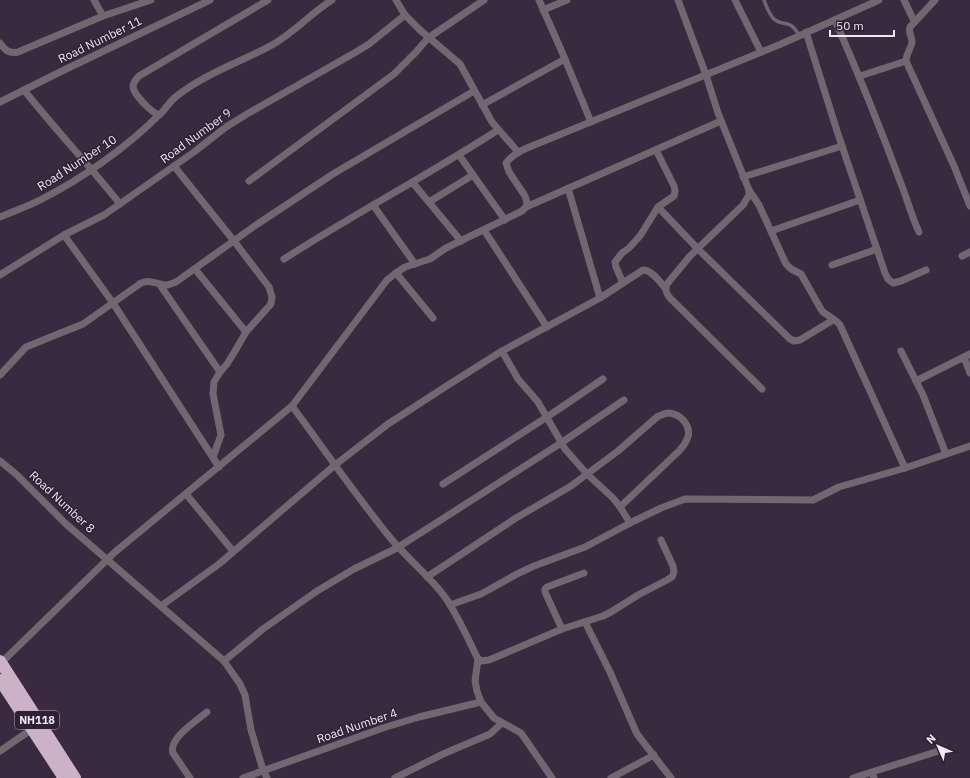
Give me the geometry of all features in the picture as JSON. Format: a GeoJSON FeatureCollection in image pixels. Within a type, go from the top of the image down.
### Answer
{"type":"FeatureCollection","features":[{"type":"Feature","properties":{"kind":"highway","name":"NH118"},"geometry":{"type":"LineString","coordinates":[[1,662],[75,778]]}},
{"type":"Feature","properties":{"kind":"highway","name":"NH118"},"geometry":{"type":"LineString","coordinates":[[0,680],[64,778]]}},
{"type":"Feature","properties":{"kind":"street"},"geometry":{"type":"LineString","coordinates":[[94,0],[103,16]]}},
{"type":"Feature","properties":{"kind":"street"},"geometry":{"type":"LineString","coordinates":[[0,43],[9,52],[18,52],[135,2],[151,0]]}},
{"type":"Feature","properties":{"kind":"street","name":"Road Number 11"},"geometry":{"type":"LineString","coordinates":[[0,102],[210,0]]}},
{"type":"Feature","properties":{"kind":"street"},"geometry":{"type":"LineString","coordinates":[[159,114],[154,113],[136,94],[133,88],[134,82],[139,76],[268,0]]}},
{"type":"Feature","properties":{"kind":"street","name":"Road Number 10"},"geometry":{"type":"LineString","coordinates":[[0,217],[42,199],[69,184],[128,143],[164,111],[174,98],[185,89],[273,45],[332,0]]}},
{"type":"Feature","properties":{"kind":"street"},"geometry":{"type":"LineString","coordinates":[[396,0],[405,15],[428,38],[460,64],[482,105],[498,130],[518,152]]}},
{"type":"Feature","properties":{"kind":"street"},"geometry":{"type":"LineString","coordinates":[[249,181],[394,74],[428,38],[484,0]]}},
{"type":"Feature","properties":{"kind":"street"},"geometry":{"type":"LineString","coordinates":[[539,0],[565,59],[590,122]]}},
{"type":"Feature","properties":{"kind":"street"},"geometry":{"type":"LineString","coordinates":[[543,10],[567,0]]}},
{"type":"Feature","properties":{"kind":"street"},"geometry":{"type":"LineString","coordinates":[[678,0],[706,75],[721,121],[749,190],[759,205],[786,264],[791,269],[801,274],[822,311],[840,325],[905,468]]}},
{"type":"Feature","properties":{"kind":"street"},"geometry":{"type":"LineString","coordinates":[[735,0],[762,52]]}},
{"type":"Feature","properties":{"kind":"street"},"geometry":{"type":"LineString","coordinates":[[526,207],[527,202],[525,196],[509,172],[506,163],[509,158],[518,152],[762,52],[879,0]]}},
{"type":"Feature","properties":{"kind":"street"},"geometry":{"type":"LineString","coordinates":[[904,0],[914,21]]}},
{"type":"Feature","properties":{"kind":"street"},"geometry":{"type":"LineString","coordinates":[[935,0],[914,21],[908,31],[912,41],[906,55],[906,61],[954,166],[970,206]]}},
{"type":"Feature","properties":{"kind":"street","name":"Road Number 9"},"geometry":{"type":"LineString","coordinates":[[0,275],[64,235],[104,215],[174,166],[226,127],[369,44],[405,15]]}},
{"type":"Feature","properties":{"kind":"street"},"geometry":{"type":"LineString","coordinates":[[835,20],[860,76],[919,232]]}},
{"type":"Feature","properties":{"kind":"street"},"geometry":{"type":"LineString","coordinates":[[803,34],[888,279],[893,282],[901,281],[926,270]]}},
{"type":"Feature","properties":{"kind":"street"},"geometry":{"type":"LineString","coordinates":[[482,105],[565,59]]}},
{"type":"Feature","properties":{"kind":"street"},"geometry":{"type":"LineString","coordinates":[[860,76],[906,61]]}},
{"type":"Feature","properties":{"kind":"street"},"geometry":{"type":"LineString","coordinates":[[24,90],[67,142],[92,168],[120,204]]}},
{"type":"Feature","properties":{"kind":"street"},"geometry":{"type":"LineString","coordinates":[[0,375],[26,347],[83,324],[141,283],[150,281],[160,285],[169,285],[176,282],[256,225],[334,174],[474,91]]}},
{"type":"Feature","properties":{"kind":"street"},"geometry":{"type":"LineString","coordinates":[[1,662],[108,559],[292,406],[380,289],[396,273],[406,267],[430,259],[446,248],[505,220],[522,211],[526,207],[721,121]]}},
{"type":"Feature","properties":{"kind":"street"},"geometry":{"type":"LineString","coordinates":[[284,259],[337,225],[460,155],[498,130]]}},
{"type":"Feature","properties":{"kind":"street"},"geometry":{"type":"LineString","coordinates":[[743,177],[842,146]]}},
{"type":"Feature","properties":{"kind":"street"},"geometry":{"type":"LineString","coordinates":[[623,283],[615,262],[640,236],[658,207],[674,196],[675,191],[656,150]]}},
{"type":"Feature","properties":{"kind":"street"},"geometry":{"type":"LineString","coordinates":[[460,155],[505,220]]}},
{"type":"Feature","properties":{"kind":"street"},"geometry":{"type":"LineString","coordinates":[[174,166],[269,287],[272,297],[271,304],[246,332],[227,364],[214,382],[213,394],[221,435],[213,457]]}},
{"type":"Feature","properties":{"kind":"street"},"geometry":{"type":"LineString","coordinates":[[429,202],[473,175]]}},
{"type":"Feature","properties":{"kind":"street"},"geometry":{"type":"LineString","coordinates":[[413,182],[461,241]]}},
{"type":"Feature","properties":{"kind":"street"},"geometry":{"type":"LineString","coordinates":[[568,188],[600,298]]}},
{"type":"Feature","properties":{"kind":"street"},"geometry":{"type":"LineString","coordinates":[[665,288],[690,256],[747,200],[749,190]]}},
{"type":"Feature","properties":{"kind":"street"},"geometry":{"type":"LineString","coordinates":[[771,231],[860,200]]}},
{"type":"Feature","properties":{"kind":"street"},"geometry":{"type":"LineString","coordinates":[[373,205],[416,264]]}},
{"type":"Feature","properties":{"kind":"street"},"geometry":{"type":"LineString","coordinates":[[658,207],[698,249],[790,339],[794,341],[800,340],[833,320]]}},
{"type":"Feature","properties":{"kind":"street"},"geometry":{"type":"LineString","coordinates":[[484,230],[546,327]]}},
{"type":"Feature","properties":{"kind":"street"},"geometry":{"type":"LineString","coordinates":[[64,235],[113,303],[219,467]]}},
{"type":"Feature","properties":{"kind":"street"},"geometry":{"type":"LineString","coordinates":[[832,266],[877,249]]}},
{"type":"Feature","properties":{"kind":"street"},"geometry":{"type":"LineString","coordinates":[[962,256],[970,252]]}},
{"type":"Feature","properties":{"kind":"street"},"geometry":{"type":"LineString","coordinates":[[195,269],[246,332]]}},
{"type":"Feature","properties":{"kind":"street"},"geometry":{"type":"LineString","coordinates":[[161,606],[219,564],[335,465],[388,424],[502,351],[600,298],[643,270],[647,270],[665,288],[669,297],[762,389]]}},
{"type":"Feature","properties":{"kind":"street"},"geometry":{"type":"LineString","coordinates":[[396,273],[433,318]]}},
{"type":"Feature","properties":{"kind":"street"},"geometry":{"type":"LineString","coordinates":[[160,285],[220,372]]}},
{"type":"Feature","properties":{"kind":"street"},"geometry":{"type":"LineString","coordinates":[[502,351],[518,379],[532,394],[547,417],[561,443],[587,474],[613,498],[630,523]]}},
{"type":"Feature","properties":{"kind":"street"},"geometry":{"type":"LineString","coordinates":[[901,351],[934,421],[946,454]]}},
{"type":"Feature","properties":{"kind":"street"},"geometry":{"type":"LineString","coordinates":[[916,381],[967,356],[970,374]]}},
{"type":"Feature","properties":{"kind":"street"},"geometry":{"type":"LineString","coordinates":[[443,484],[603,379]]}},
{"type":"Feature","properties":{"kind":"street"},"geometry":{"type":"LineString","coordinates":[[224,661],[263,628],[317,591],[354,569],[398,548],[561,443],[624,400]]}},
{"type":"Feature","properties":{"kind":"street"},"geometry":{"type":"LineString","coordinates":[[292,406],[356,496],[398,548],[435,585],[450,606],[478,659],[484,662],[562,629],[611,612],[638,595],[667,580],[674,572],[673,566],[661,540]]}},
{"type":"Feature","properties":{"kind":"street"},"geometry":{"type":"LineString","coordinates":[[427,577],[516,518],[571,486],[618,451],[657,417],[669,413],[682,419],[687,424],[688,430],[688,436],[684,444],[679,451],[620,507]]}},
{"type":"Feature","properties":{"kind":"street"},"geometry":{"type":"LineString","coordinates":[[450,606],[481,594],[534,566],[585,547],[630,523],[685,499],[813,500],[839,487],[905,468],[970,446]]}},
{"type":"Feature","properties":{"kind":"street","name":"Road Number 8"},"geometry":{"type":"LineString","coordinates":[[0,461],[17,475],[66,524],[224,661],[240,684],[245,695],[251,730],[263,770],[267,778]]}},
{"type":"Feature","properties":{"kind":"street"},"geometry":{"type":"LineString","coordinates":[[186,494],[233,551]]}},
{"type":"Feature","properties":{"kind":"street"},"geometry":{"type":"LineString","coordinates":[[562,629],[545,590],[547,587],[584,573]]}},
{"type":"Feature","properties":{"kind":"street"},"geometry":{"type":"LineString","coordinates":[[585,622],[610,672],[633,726],[671,778]]}},
{"type":"Feature","properties":{"kind":"street"},"geometry":{"type":"LineString","coordinates":[[478,659],[475,681],[481,702],[494,718],[521,733],[552,778]]}},
{"type":"Feature","properties":{"kind":"street","name":"Road Number 4"},"geometry":{"type":"LineString","coordinates":[[243,778],[383,728],[419,717],[481,702]]}},
{"type":"Feature","properties":{"kind":"street"},"geometry":{"type":"LineString","coordinates":[[190,778],[173,753],[171,749],[172,744],[207,712]]}},
{"type":"Feature","properties":{"kind":"street"},"geometry":{"type":"LineString","coordinates":[[395,778],[442,754],[490,734],[502,723]]}},
{"type":"Feature","properties":{"kind":"street"},"geometry":{"type":"LineString","coordinates":[[0,751],[32,729]]}},
{"type":"Feature","properties":{"kind":"street"},"geometry":{"type":"LineString","coordinates":[[854,778],[873,775],[942,750]]}},
{"type":"Feature","properties":{"kind":"street"},"geometry":{"type":"LineString","coordinates":[[610,778],[654,755]]}},
{"type":"Feature","properties":{"kind":"lane"},"geometry":{"type":"LineString","coordinates":[[764,0],[773,18],[792,25],[803,34]]}}]}
